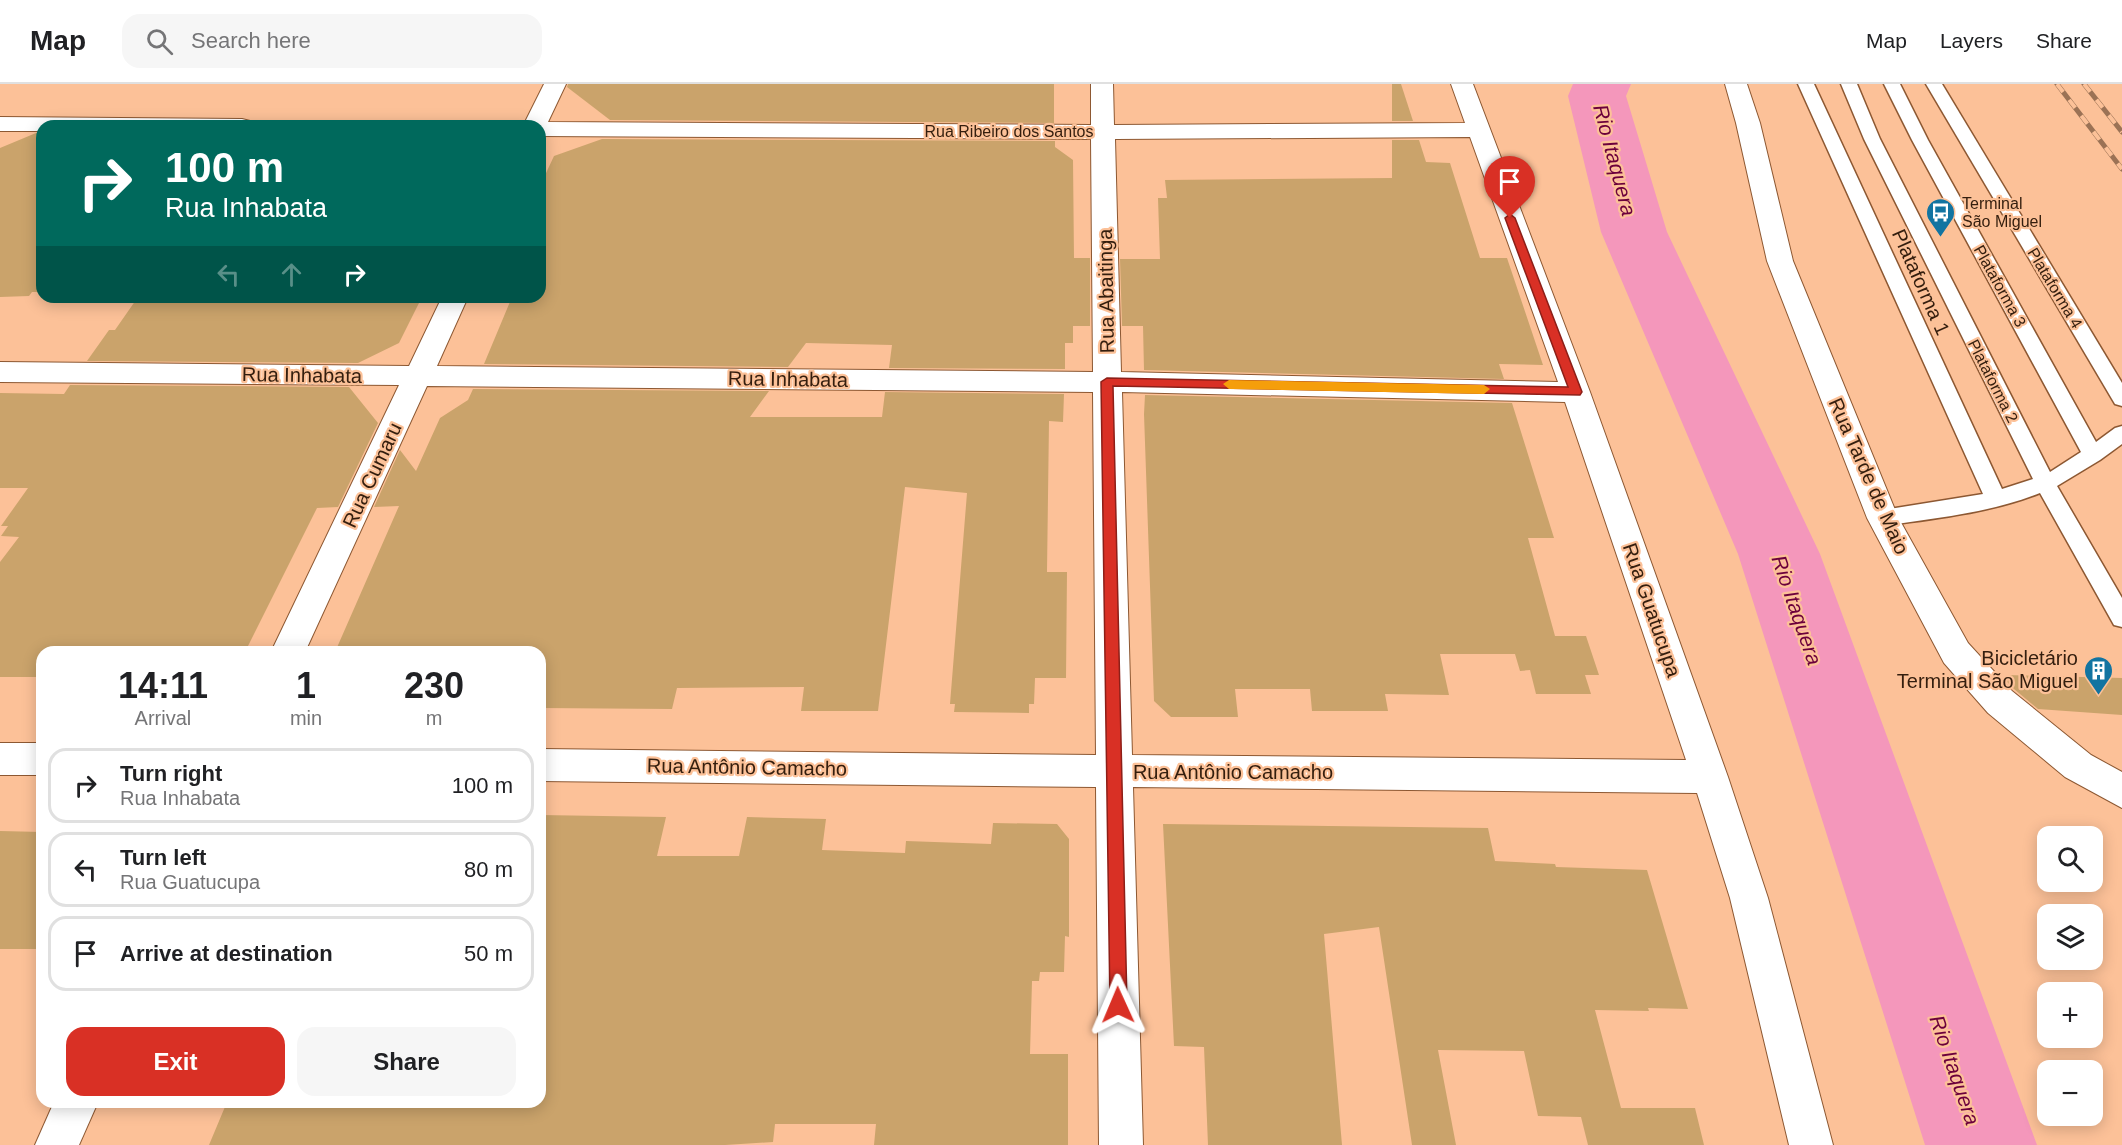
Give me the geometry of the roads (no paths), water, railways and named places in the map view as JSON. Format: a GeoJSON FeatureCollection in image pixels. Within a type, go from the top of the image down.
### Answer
{"type":"FeatureCollection","features":[{"type":"Feature","properties":{"kind":"street"},"geometry":{"type":"LineString","coordinates":[[538,120],[555,84]]}},
{"type":"Feature","properties":{"kind":"street","name":"Rua Abaitinga"},"geometry":{"type":"LineString","coordinates":[[1102,84],[1121,1145]]}},
{"type":"Feature","properties":{"kind":"street","name":"Rua Guatucupa"},"geometry":{"type":"LineString","coordinates":[[1462,84],[1576,392],[1710,777],[1749,898],[1811,1145]]}},
{"type":"Feature","properties":{"kind":"street","name":"Rua Tarde de Maio"},"geometry":{"type":"LineString","coordinates":[[1736,84],[1748,123],[1780,261],[1883,518],[1956,653],[2000,702],[2078,766],[2122,791]]}},
{"type":"Feature","properties":{"kind":"street"},"geometry":{"type":"LineString","coordinates":[[0,123],[36,123]]}},
{"type":"Feature","properties":{"kind":"street","name":"Rua Ribeiro dos Santos"},"geometry":{"type":"LineString","coordinates":[[546,129],[1103,132],[1478,130]]}},
{"type":"Feature","properties":{"kind":"street","name":"Rua Cumaru"},"geometry":{"type":"LineString","coordinates":[[291,646],[452,303]]}},
{"type":"Feature","properties":{"kind":"street","name":"Rua Inhabata"},"geometry":{"type":"LineString","coordinates":[[0,372],[1107,382],[1576,392]]}},
{"type":"Feature","properties":{"kind":"street"},"geometry":{"type":"LineString","coordinates":[[0,759],[36,759]]}},
{"type":"Feature","properties":{"kind":"street","name":"Rua Antônio Camacho"},"geometry":{"type":"LineString","coordinates":[[546,765],[1710,777]]}},
{"type":"Feature","properties":{"kind":"street"},"geometry":{"type":"LineString","coordinates":[[57,1145],[74,1108]]}},
{"type":"Feature","properties":{"kind":"lane","name":"Plataforma 1"},"geometry":{"type":"LineString","coordinates":[[1806,84],[1996,499]]}},
{"type":"Feature","properties":{"kind":"lane","name":"Plataforma 2"},"geometry":{"type":"LineString","coordinates":[[1849,84],[1872,139],[2045,483],[2122,618]]}},
{"type":"Feature","properties":{"kind":"lane","name":"Plataforma 3"},"geometry":{"type":"LineString","coordinates":[[1892,84],[1920,140],[2093,455]]}},
{"type":"Feature","properties":{"kind":"lane","name":"Plataforma 4"},"geometry":{"type":"LineString","coordinates":[[1934,84],[2122,399]]}},
{"type":"Feature","properties":{"kind":"lane"},"geometry":{"type":"LineString","coordinates":[[1883,518],[1996,499],[2045,483],[2093,455],[2122,433]]}},
{"type":"Feature","properties":{"kind":"waterway","name":"Rio Itaquera"},"geometry":{"type":"LineString","coordinates":[[1602,84],[1597,96],[1634,232],[1779,554],[1981,1145]]}},
{"type":"Feature","properties":{"kind":"railway"},"geometry":{"type":"LineString","coordinates":[[2057,84],[2122,169]]}},
{"type":"Feature","properties":{"kind":"railway"},"geometry":{"type":"LineString","coordinates":[[2084,84],[2122,132]]}},
{"type":"Feature","properties":{"kind":"place","name":"Terminal São Miguel"},"geometry":{"type":"Point","coordinates":[1941,238]}},
{"type":"Feature","properties":{"kind":"place","name":"Bicicletário Terminal São Miguel"},"geometry":{"type":"Point","coordinates":[2099,696]}}]}
